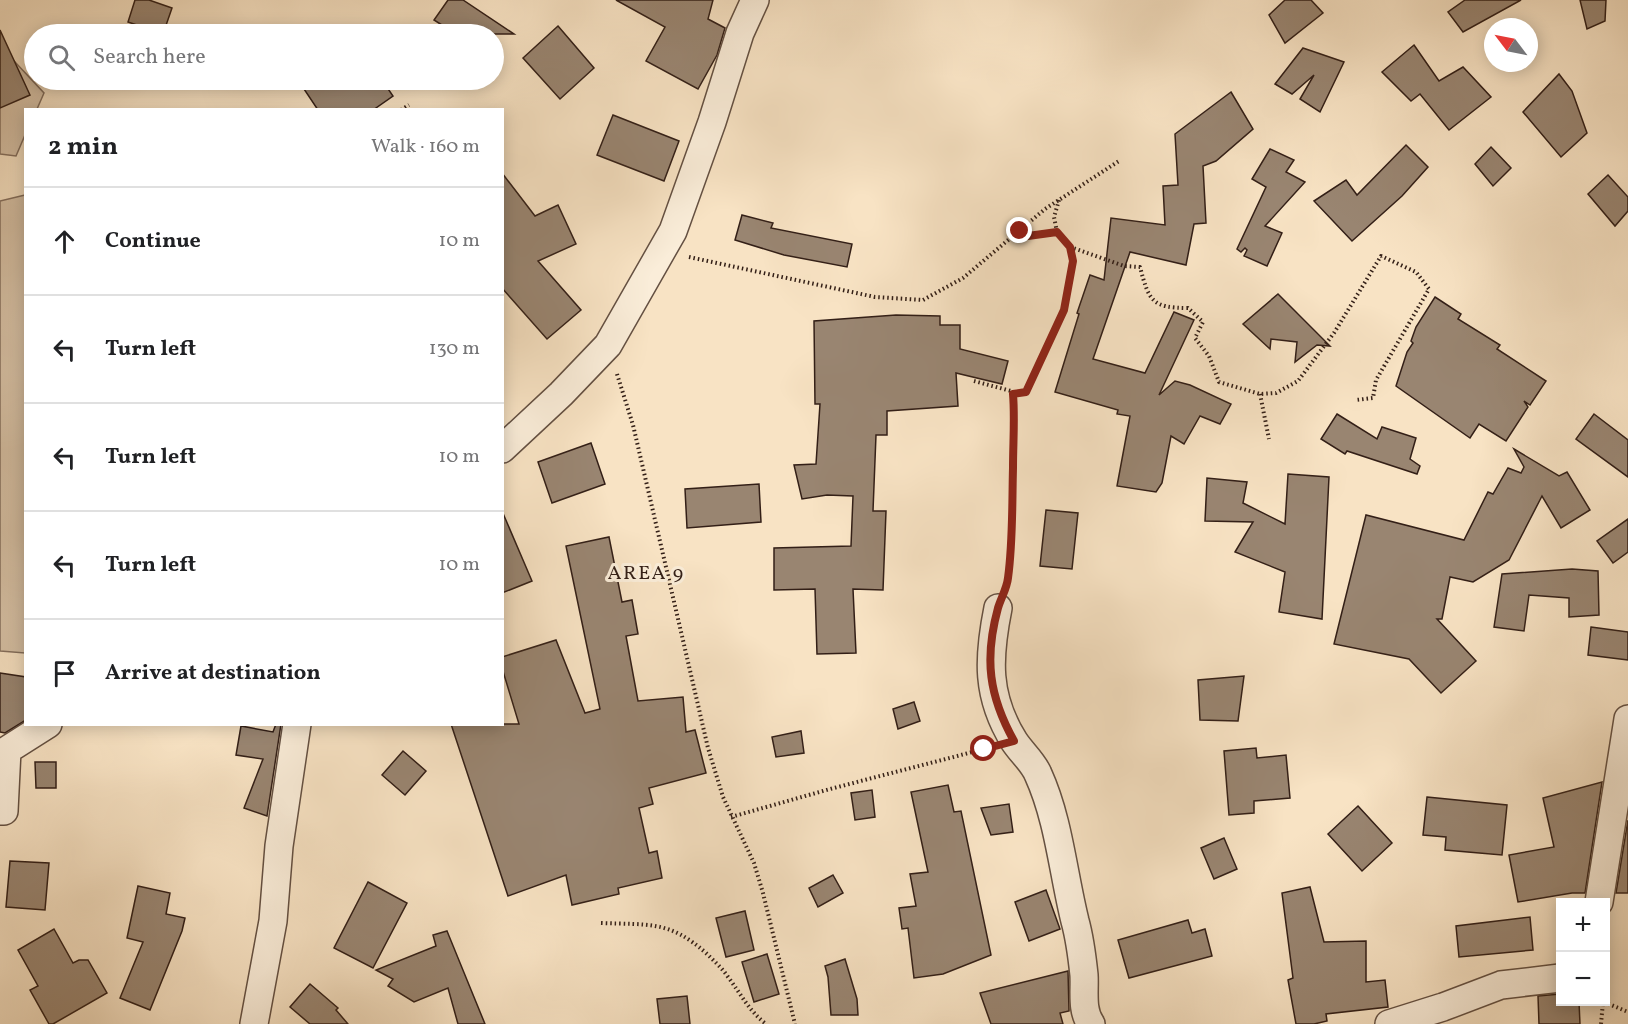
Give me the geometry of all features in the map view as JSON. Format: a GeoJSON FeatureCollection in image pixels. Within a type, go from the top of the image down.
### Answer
{"type":"FeatureCollection","features":[{"type":"Feature","properties":{"kind":"street"},"geometry":{"type":"LineString","coordinates":[[504,447],[561,394],[608,345],[662,251],[673,231],[712,122],[740,33],[755,0]]}},
{"type":"Feature","properties":{"kind":"street"},"geometry":{"type":"LineString","coordinates":[[998,608],[991,644],[993,690],[1001,717],[1014,741],[1038,772],[1051,813],[1080,942],[1084,1000],[1087,1018],[1091,1024]]}},
{"type":"Feature","properties":{"kind":"street"},"geometry":{"type":"LineString","coordinates":[[1600,898],[1628,719]]}},
{"type":"Feature","properties":{"kind":"street"},"geometry":{"type":"LineString","coordinates":[[0,811],[4,811],[7,750],[45,726]]}},
{"type":"Feature","properties":{"kind":"street"},"geometry":{"type":"LineString","coordinates":[[254,1024],[273,921],[279,846],[297,726]]}},
{"type":"Feature","properties":{"kind":"street"},"geometry":{"type":"LineString","coordinates":[[1389,1024],[1502,985],[1556,978]]}},
{"type":"Feature","properties":{"kind":"path"},"geometry":{"type":"LineString","coordinates":[[404,108],[409,105]]}},
{"type":"Feature","properties":{"kind":"path"},"geometry":{"type":"LineString","coordinates":[[662,251],[875,297],[923,300],[963,278],[1059,200],[1119,162]]}},
{"type":"Feature","properties":{"kind":"path"},"geometry":{"type":"LineString","coordinates":[[974,381],[1013,394],[1026,392],[1064,310],[1073,261],[1070,247],[1057,232],[1054,218],[1059,200]]}},
{"type":"Feature","properties":{"kind":"path"},"geometry":{"type":"LineString","coordinates":[[1020,231],[1028,236],[1057,232]]}},
{"type":"Feature","properties":{"kind":"path"},"geometry":{"type":"LineString","coordinates":[[1070,247],[1124,266],[1140,267],[1147,294],[1165,308],[1188,308],[1203,322],[1195,338],[1209,356],[1219,382],[1260,393],[1276,393],[1298,381],[1334,333],[1381,256],[1416,273],[1430,290],[1376,380],[1372,398],[1356,400]]}},
{"type":"Feature","properties":{"kind":"path"},"geometry":{"type":"LineString","coordinates":[[608,345],[633,425],[708,748],[723,797],[754,863],[795,1024]]}},
{"type":"Feature","properties":{"kind":"path"},"geometry":{"type":"LineString","coordinates":[[1260,393],[1269,439]]}},
{"type":"Feature","properties":{"kind":"path"},"geometry":{"type":"LineString","coordinates":[[998,608],[1008,581],[1012,535],[1013,394]]}},
{"type":"Feature","properties":{"kind":"path"},"geometry":{"type":"LineString","coordinates":[[731,817],[1014,741]]}},
{"type":"Feature","properties":{"kind":"path"},"geometry":{"type":"LineString","coordinates":[[601,923],[647,924],[675,931],[690,939],[714,961],[755,1015],[766,1024]]}},
{"type":"Feature","properties":{"kind":"path"},"geometry":{"type":"LineString","coordinates":[[1610,1005],[1628,1012]]}},
{"type":"Feature","properties":{"kind":"path"},"geometry":{"type":"LineString","coordinates":[[1601,1024],[1603,1006]]}},
{"type":"Feature","properties":{"kind":"shaded area"},"geometry":{"type":"Polygon","coordinates":[[[0,46],[24,72],[24,90],[41,90],[44,93],[37,108],[24,108],[24,137],[16,156],[0,154],[0,46]]]}},
{"type":"Feature","properties":{"kind":"shaded area"},"geometry":{"type":"Polygon","coordinates":[[[24,195],[24,653],[0,651],[0,201],[24,195]]]}},
{"type":"Feature","properties":{"kind":"building"},"geometry":{"type":"Polygon","coordinates":[[[135,0],[149,0],[172,8],[166,24],[128,22],[135,0]]]}},
{"type":"Feature","properties":{"kind":"building"},"geometry":{"type":"Polygon","coordinates":[[[448,0],[463,0],[499,24],[440,24],[434,20],[448,0]]]}},
{"type":"Feature","properties":{"kind":"building"},"geometry":{"type":"Polygon","coordinates":[[[616,0],[713,0],[708,19],[725,28],[717,55],[698,89],[646,61],[665,27],[616,0]]]}},
{"type":"Feature","properties":{"kind":"building"},"geometry":{"type":"Polygon","coordinates":[[[1285,0],[1311,0],[1323,13],[1285,43],[1269,15],[1285,0]]]}},
{"type":"Feature","properties":{"kind":"building"},"geometry":{"type":"Polygon","coordinates":[[[1465,0],[1521,0],[1488,18],[1484,18],[1484,20],[1463,32],[1448,12],[1465,0]]]}},
{"type":"Feature","properties":{"kind":"building"},"geometry":{"type":"Polygon","coordinates":[[[1580,0],[1606,0],[1605,21],[1587,29],[1580,0]]]}},
{"type":"Feature","properties":{"kind":"building"},"geometry":{"type":"Polygon","coordinates":[[[558,26],[594,68],[560,99],[523,58],[558,26]]]}},
{"type":"Feature","properties":{"kind":"building"},"geometry":{"type":"Polygon","coordinates":[[[504,27],[514,34],[504,34],[504,27]]]}},
{"type":"Feature","properties":{"kind":"building"},"geometry":{"type":"Polygon","coordinates":[[[0,30],[24,82],[24,90],[28,90],[30,95],[0,108],[0,30]]]}},
{"type":"Feature","properties":{"kind":"building"},"geometry":{"type":"Polygon","coordinates":[[[1414,45],[1439,81],[1463,67],[1491,97],[1449,130],[1420,94],[1411,101],[1382,72],[1414,45]]]}},
{"type":"Feature","properties":{"kind":"building"},"geometry":{"type":"Polygon","coordinates":[[[1303,48],[1344,62],[1320,112],[1300,99],[1314,75],[1292,94],[1275,84],[1303,48]]]}},
{"type":"Feature","properties":{"kind":"building"},"geometry":{"type":"Polygon","coordinates":[[[1559,74],[1572,91],[1587,133],[1561,157],[1523,112],[1559,74]]]}},
{"type":"Feature","properties":{"kind":"building"},"geometry":{"type":"Polygon","coordinates":[[[305,90],[389,90],[393,96],[376,108],[317,108],[305,90]]]}},
{"type":"Feature","properties":{"kind":"building"},"geometry":{"type":"Polygon","coordinates":[[[1231,92],[1253,129],[1216,161],[1203,166],[1206,223],[1194,224],[1186,265],[1130,252],[1093,359],[1145,373],[1174,312],[1194,320],[1159,395],[1175,381],[1190,385],[1231,404],[1220,424],[1200,416],[1184,444],[1171,436],[1162,483],[1156,492],[1117,486],[1130,416],[1117,414],[1118,410],[1055,392],[1079,314],[1077,313],[1090,275],[1104,280],[1111,218],[1165,225],[1163,186],[1178,185],[1175,134],[1231,92]]]}},
{"type":"Feature","properties":{"kind":"building"},"geometry":{"type":"Polygon","coordinates":[[[613,115],[679,141],[664,181],[597,155],[613,115]]]}},
{"type":"Feature","properties":{"kind":"building"},"geometry":{"type":"Polygon","coordinates":[[[1406,145],[1428,167],[1402,196],[1352,241],[1314,201],[1346,180],[1357,195],[1406,145]]]}},
{"type":"Feature","properties":{"kind":"building"},"geometry":{"type":"Polygon","coordinates":[[[1491,147],[1511,168],[1493,186],[1475,164],[1491,147]]]}},
{"type":"Feature","properties":{"kind":"building"},"geometry":{"type":"Polygon","coordinates":[[[1270,149],[1294,160],[1286,172],[1305,182],[1265,226],[1282,233],[1267,266],[1244,256],[1247,250],[1245,248],[1241,252],[1237,249],[1266,187],[1252,179],[1270,149]]]}},
{"type":"Feature","properties":{"kind":"building"},"geometry":{"type":"Polygon","coordinates":[[[1608,175],[1628,197],[1628,211],[1615,226],[1588,194],[1608,175]]]}},
{"type":"Feature","properties":{"kind":"building"},"geometry":{"type":"Polygon","coordinates":[[[504,176],[535,216],[558,205],[576,244],[538,261],[581,310],[547,339],[504,290],[504,176]]]}},
{"type":"Feature","properties":{"kind":"building"},"geometry":{"type":"Polygon","coordinates":[[[742,215],[773,223],[771,228],[852,244],[847,267],[784,255],[735,240],[742,215]]]}},
{"type":"Feature","properties":{"kind":"building"},"geometry":{"type":"Polygon","coordinates":[[[1278,294],[1330,346],[1317,345],[1295,362],[1297,342],[1271,339],[1270,349],[1243,324],[1278,294]]]}},
{"type":"Feature","properties":{"kind":"building"},"geometry":{"type":"Polygon","coordinates":[[[1435,297],[1461,314],[1458,319],[1500,345],[1497,349],[1546,381],[1530,405],[1524,401],[1528,407],[1506,441],[1479,424],[1470,438],[1396,386],[1407,352],[1413,343],[1411,341],[1416,327],[1435,297]]]}},
{"type":"Feature","properties":{"kind":"building"},"geometry":{"type":"Polygon","coordinates":[[[896,315],[940,316],[940,325],[960,325],[960,349],[1008,361],[1002,384],[956,373],[958,406],[887,411],[887,435],[876,435],[873,511],[886,511],[883,590],[853,589],[856,653],[817,654],[815,589],[774,590],[774,548],[851,546],[853,496],[827,495],[802,499],[794,465],[816,464],[820,404],[815,404],[814,321],[896,315]]]}},
{"type":"Feature","properties":{"kind":"building"},"geometry":{"type":"Polygon","coordinates":[[[1337,414],[1377,439],[1382,427],[1416,438],[1410,459],[1420,466],[1417,474],[1347,451],[1345,454],[1321,439],[1337,414]]]}},
{"type":"Feature","properties":{"kind":"building"},"geometry":{"type":"Polygon","coordinates":[[[1594,414],[1628,440],[1628,477],[1576,439],[1594,414]]]}},
{"type":"Feature","properties":{"kind":"building"},"geometry":{"type":"Polygon","coordinates":[[[591,443],[605,484],[552,503],[538,462],[591,443]]]}},
{"type":"Feature","properties":{"kind":"building"},"geometry":{"type":"Polygon","coordinates":[[[1514,449],[1559,476],[1567,472],[1590,510],[1561,528],[1542,496],[1509,560],[1473,582],[1450,577],[1442,619],[1437,619],[1476,661],[1441,693],[1409,659],[1334,644],[1366,515],[1464,540],[1488,492],[1493,494],[1508,468],[1521,473],[1524,467],[1514,449]]]}},
{"type":"Feature","properties":{"kind":"building"},"geometry":{"type":"Polygon","coordinates":[[[1288,474],[1329,477],[1322,619],[1279,612],[1285,572],[1235,552],[1253,522],[1205,521],[1207,478],[1247,482],[1243,503],[1285,524],[1288,474]]]}},
{"type":"Feature","properties":{"kind":"building"},"geometry":{"type":"Polygon","coordinates":[[[759,484],[761,522],[687,528],[685,489],[759,484]]]}},
{"type":"Feature","properties":{"kind":"building"},"geometry":{"type":"Polygon","coordinates":[[[1046,510],[1078,513],[1072,569],[1040,566],[1046,510]]]}},
{"type":"Feature","properties":{"kind":"building"},"geometry":{"type":"Polygon","coordinates":[[[504,516],[532,581],[504,592],[504,516]]]}},
{"type":"Feature","properties":{"kind":"building"},"geometry":{"type":"Polygon","coordinates":[[[1628,519],[1628,552],[1613,563],[1597,541],[1628,519]]]}},
{"type":"Feature","properties":{"kind":"building"},"geometry":{"type":"Polygon","coordinates":[[[609,537],[622,602],[632,600],[638,634],[626,636],[638,701],[683,697],[686,732],[695,730],[706,773],[649,788],[653,804],[639,808],[649,853],[657,851],[662,878],[618,888],[619,894],[572,905],[566,875],[508,896],[452,726],[519,724],[504,675],[504,656],[556,640],[585,713],[600,709],[566,546],[609,537]]]}},
{"type":"Feature","properties":{"kind":"building"},"geometry":{"type":"Polygon","coordinates":[[[1572,569],[1598,571],[1599,615],[1569,617],[1569,598],[1529,595],[1524,631],[1494,627],[1502,574],[1572,569]]]}},
{"type":"Feature","properties":{"kind":"building"},"geometry":{"type":"Polygon","coordinates":[[[1591,627],[1628,632],[1628,660],[1588,655],[1591,627]]]}},
{"type":"Feature","properties":{"kind":"building"},"geometry":{"type":"Polygon","coordinates":[[[0,673],[24,677],[24,721],[5,733],[0,732],[0,673]]]}},
{"type":"Feature","properties":{"kind":"building"},"geometry":{"type":"Polygon","coordinates":[[[1244,676],[1238,721],[1200,720],[1198,680],[1244,676]]]}},
{"type":"Feature","properties":{"kind":"building"},"geometry":{"type":"Polygon","coordinates":[[[914,702],[920,721],[898,729],[893,709],[914,702]]]}},
{"type":"Feature","properties":{"kind":"building"},"geometry":{"type":"Polygon","coordinates":[[[241,726],[273,732],[275,726],[281,726],[267,816],[244,808],[263,759],[236,755],[241,726]]]}},
{"type":"Feature","properties":{"kind":"building"},"geometry":{"type":"Polygon","coordinates":[[[801,731],[804,753],[776,757],[772,737],[801,731]]]}},
{"type":"Feature","properties":{"kind":"building"},"geometry":{"type":"Polygon","coordinates":[[[1256,748],[1257,758],[1286,755],[1290,798],[1254,801],[1254,813],[1229,815],[1224,751],[1256,748]]]}},
{"type":"Feature","properties":{"kind":"building"},"geometry":{"type":"Polygon","coordinates":[[[403,751],[426,771],[405,795],[382,775],[403,751]]]}},
{"type":"Feature","properties":{"kind":"building"},"geometry":{"type":"Polygon","coordinates":[[[35,762],[56,762],[56,788],[36,788],[35,762]]]}},
{"type":"Feature","properties":{"kind":"building"},"geometry":{"type":"Polygon","coordinates":[[[1602,782],[1585,893],[1518,902],[1509,855],[1554,847],[1543,798],[1602,782]]]}},
{"type":"Feature","properties":{"kind":"building"},"geometry":{"type":"Polygon","coordinates":[[[948,785],[954,812],[961,811],[991,955],[943,974],[914,978],[908,928],[902,929],[899,908],[916,906],[910,874],[928,872],[911,792],[948,785]]]}},
{"type":"Feature","properties":{"kind":"building"},"geometry":{"type":"Polygon","coordinates":[[[872,790],[875,817],[855,820],[851,793],[872,790]]]}},
{"type":"Feature","properties":{"kind":"building"},"geometry":{"type":"Polygon","coordinates":[[[1427,797],[1507,805],[1502,855],[1445,850],[1446,837],[1423,835],[1427,797]]]}},
{"type":"Feature","properties":{"kind":"building"},"geometry":{"type":"Polygon","coordinates":[[[1009,804],[1013,832],[991,835],[981,808],[1009,804]]]}},
{"type":"Feature","properties":{"kind":"building"},"geometry":{"type":"Polygon","coordinates":[[[1358,806],[1392,843],[1362,871],[1328,834],[1358,806]]]}},
{"type":"Feature","properties":{"kind":"building"},"geometry":{"type":"Polygon","coordinates":[[[1628,820],[1628,893],[1616,893],[1628,820]]]}},
{"type":"Feature","properties":{"kind":"building"},"geometry":{"type":"Polygon","coordinates":[[[1224,838],[1237,869],[1214,879],[1201,848],[1224,838]]]}},
{"type":"Feature","properties":{"kind":"building"},"geometry":{"type":"Polygon","coordinates":[[[10,861],[49,863],[45,910],[6,907],[10,861]]]}},
{"type":"Feature","properties":{"kind":"building"},"geometry":{"type":"Polygon","coordinates":[[[833,875],[843,893],[818,907],[809,888],[833,875]]]}},
{"type":"Feature","properties":{"kind":"building"},"geometry":{"type":"Polygon","coordinates":[[[368,882],[407,903],[373,968],[334,948],[368,882]]]}},
{"type":"Feature","properties":{"kind":"building"},"geometry":{"type":"Polygon","coordinates":[[[138,886],[170,893],[166,914],[185,918],[182,931],[150,1010],[120,998],[143,942],[127,938],[138,886]]]}},
{"type":"Feature","properties":{"kind":"building"},"geometry":{"type":"Polygon","coordinates":[[[1310,887],[1324,942],[1366,941],[1366,982],[1385,980],[1388,1007],[1326,1014],[1327,1021],[1296,1024],[1288,980],[1293,978],[1282,893],[1310,887]]]}},
{"type":"Feature","properties":{"kind":"building"},"geometry":{"type":"Polygon","coordinates":[[[1046,890],[1060,929],[1029,941],[1015,902],[1046,890]]]}},
{"type":"Feature","properties":{"kind":"building"},"geometry":{"type":"Polygon","coordinates":[[[745,911],[754,950],[726,957],[716,918],[745,911]]]}},
{"type":"Feature","properties":{"kind":"building"},"geometry":{"type":"Polygon","coordinates":[[[1530,917],[1533,950],[1459,957],[1456,926],[1530,917]]]}},
{"type":"Feature","properties":{"kind":"building"},"geometry":{"type":"Polygon","coordinates":[[[1188,920],[1192,933],[1205,929],[1212,956],[1129,978],[1118,940],[1188,920]]]}},
{"type":"Feature","properties":{"kind":"building"},"geometry":{"type":"Polygon","coordinates":[[[54,929],[73,963],[88,960],[107,993],[53,1024],[49,1024],[30,990],[38,986],[18,950],[54,929]]]}},
{"type":"Feature","properties":{"kind":"building"},"geometry":{"type":"Polygon","coordinates":[[[447,931],[485,1024],[458,1024],[448,988],[414,1002],[388,986],[393,979],[376,970],[436,946],[433,935],[447,931]]]}},
{"type":"Feature","properties":{"kind":"building"},"geometry":{"type":"Polygon","coordinates":[[[767,954],[779,994],[754,1002],[742,962],[767,954]]]}},
{"type":"Feature","properties":{"kind":"building"},"geometry":{"type":"Polygon","coordinates":[[[845,959],[857,999],[858,1015],[831,1015],[825,966],[845,959]]]}},
{"type":"Feature","properties":{"kind":"building"},"geometry":{"type":"Polygon","coordinates":[[[1068,971],[1069,1011],[1060,1013],[1063,1024],[991,1024],[980,993],[1068,971]]]}},
{"type":"Feature","properties":{"kind":"building"},"geometry":{"type":"Polygon","coordinates":[[[310,984],[338,1008],[336,1010],[348,1024],[310,1024],[290,1007],[310,984]]]}},
{"type":"Feature","properties":{"kind":"building"},"geometry":{"type":"Polygon","coordinates":[[[1556,994],[1556,1006],[1579,1006],[1580,1024],[1539,1024],[1538,996],[1556,994]]]}},
{"type":"Feature","properties":{"kind":"building"},"geometry":{"type":"Polygon","coordinates":[[[687,996],[690,1024],[660,1024],[657,999],[687,996]]]}},
{"type":"Feature","properties":{"kind":"district","name":"AREA 9"},"geometry":{"type":"Point","coordinates":[646,574]}},
{"type":"Feature","properties":{"kind":"route"},"geometry":{"type":"LineString","coordinates":[[984,749],[1014,741],[1001,717],[993,690],[991,670],[991,644],[998,608],[1008,581],[1012,535],[1013,394],[1026,392],[1064,310],[1073,261],[1070,247],[1057,232],[1028,236],[1020,231]]}}]}
